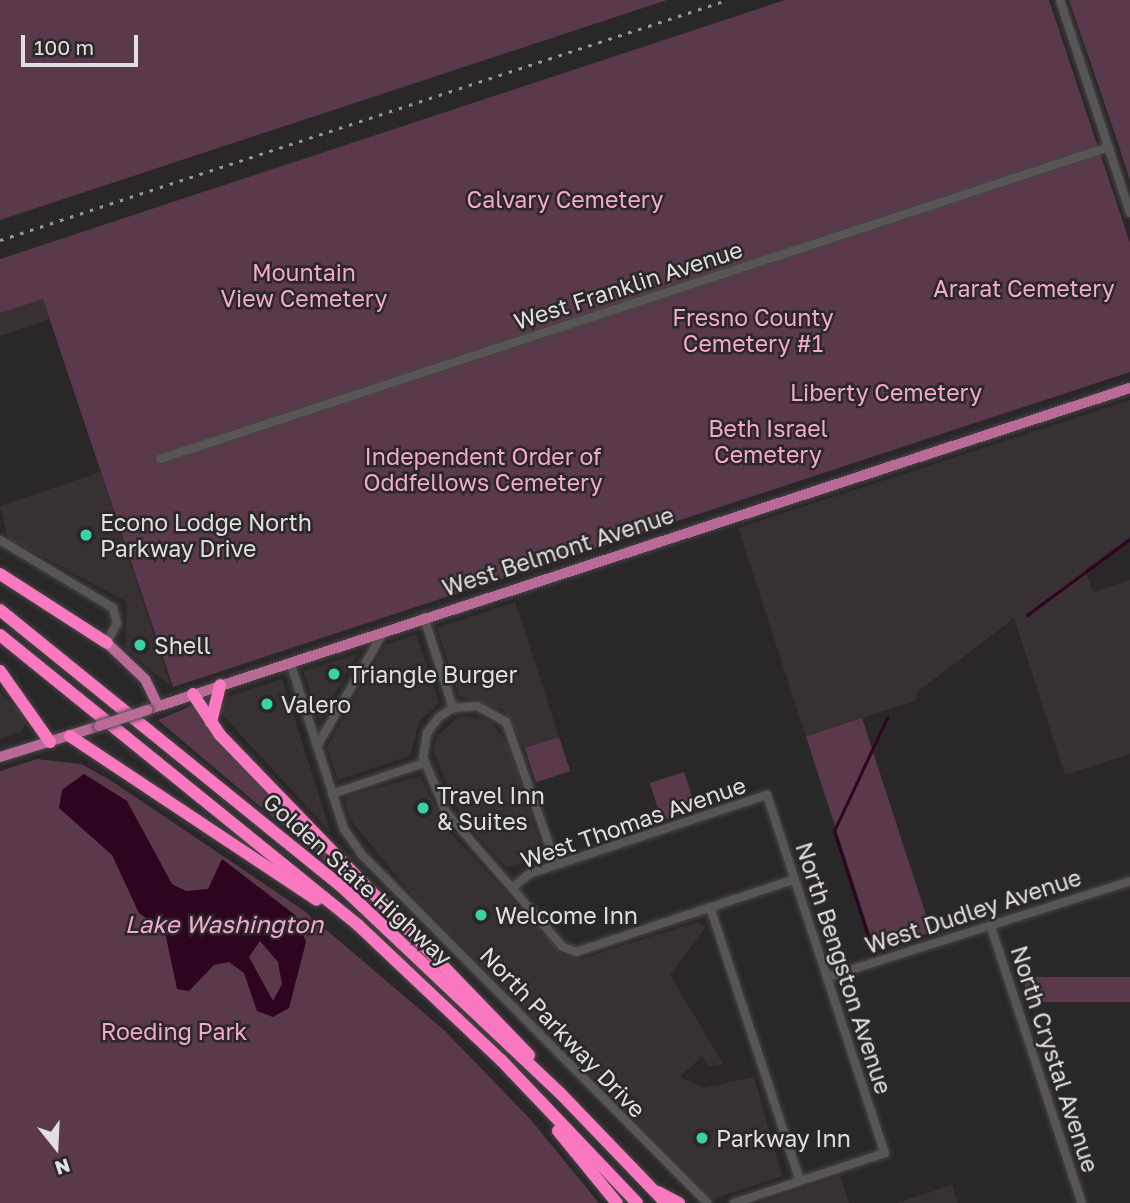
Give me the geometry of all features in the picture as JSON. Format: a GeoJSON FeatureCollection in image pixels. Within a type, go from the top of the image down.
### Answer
{"type":"FeatureCollection","features":[{"type":"Feature","properties":{"kind":"highway"},"geometry":{"type":"LineString","coordinates":[[0,574],[107,643]]}},
{"type":"Feature","properties":{"kind":"highway","name":"Golden State Highway"},"geometry":{"type":"LineString","coordinates":[[0,610],[321,869],[560,1093],[666,1203]]}},
{"type":"Feature","properties":{"kind":"highway","name":"Golden State Highway"},"geometry":{"type":"LineString","coordinates":[[0,635],[358,925],[501,1060],[637,1203]]}},
{"type":"Feature","properties":{"kind":"highway"},"geometry":{"type":"LineString","coordinates":[[0,671],[50,742]]}},
{"type":"Feature","properties":{"kind":"highway"},"geometry":{"type":"LineString","coordinates":[[211,722],[220,685]]}},
{"type":"Feature","properties":{"kind":"highway"},"geometry":{"type":"LineString","coordinates":[[193,694],[211,722],[508,1029],[560,1093]]}},
{"type":"Feature","properties":{"kind":"highway"},"geometry":{"type":"LineString","coordinates":[[70,736],[358,925]]}},
{"type":"Feature","properties":{"kind":"highway"},"geometry":{"type":"LineString","coordinates":[[501,1060],[617,1203]]}},
{"type":"Feature","properties":{"kind":"highway"},"geometry":{"type":"LineString","coordinates":[[654,1191],[679,1203]]}},
{"type":"Feature","properties":{"kind":"main road","name":"West Belmont Avenue"},"geometry":{"type":"LineString","coordinates":[[0,757],[1130,388]]}},
{"type":"Feature","properties":{"kind":"main road"},"geometry":{"type":"LineString","coordinates":[[107,643],[145,679],[152,708]]}},
{"type":"Feature","properties":{"kind":"street"},"geometry":{"type":"LineString","coordinates":[[1060,0],[1130,213]]}},
{"type":"Feature","properties":{"kind":"street","name":"West Franklin Avenue"},"geometry":{"type":"LineString","coordinates":[[160,459],[1109,147]]}},
{"type":"Feature","properties":{"kind":"street"},"geometry":{"type":"LineString","coordinates":[[0,540],[113,608],[117,623],[107,643]]}},
{"type":"Feature","properties":{"kind":"street"},"geometry":{"type":"LineString","coordinates":[[424,617],[453,708]]}},
{"type":"Feature","properties":{"kind":"street"},"geometry":{"type":"LineString","coordinates":[[317,746],[384,630]]}},
{"type":"Feature","properties":{"kind":"street","name":"North Parkway Drive"},"geometry":{"type":"LineString","coordinates":[[290,662],[332,794],[362,855],[707,1203]]}},
{"type":"Feature","properties":{"kind":"street"},"geometry":{"type":"LineString","coordinates":[[556,864],[510,727],[484,708],[453,708],[427,733],[424,763],[455,827],[513,887],[563,947],[576,951],[795,879]]}},
{"type":"Feature","properties":{"kind":"street"},"geometry":{"type":"LineString","coordinates":[[332,794],[424,763]]}},
{"type":"Feature","properties":{"kind":"street","name":"West Thomas Avenue"},"geometry":{"type":"LineString","coordinates":[[513,887],[556,864],[767,795]]}},
{"type":"Feature","properties":{"kind":"street","name":"North Bengston Avenue"},"geometry":{"type":"LineString","coordinates":[[767,795],[885,1153],[800,1181]]}},
{"type":"Feature","properties":{"kind":"street","name":"West Dudley Avenue"},"geometry":{"type":"LineString","coordinates":[[828,977],[1130,881]]}},
{"type":"Feature","properties":{"kind":"street"},"geometry":{"type":"LineString","coordinates":[[710,907],[800,1181],[734,1203]]}},
{"type":"Feature","properties":{"kind":"street","name":"North Crystal Avenue"},"geometry":{"type":"LineString","coordinates":[[991,927],[1082,1203]]}},
{"type":"Feature","properties":{"kind":"shaded area"},"geometry":{"type":"Polygon","coordinates":[[[43,299],[49,319],[0,336],[0,313],[43,299]]]}},
{"type":"Feature","properties":{"kind":"shaded area"},"geometry":{"type":"Polygon","coordinates":[[[1130,400],[1130,537],[1085,570],[1093,592],[1130,580],[1130,754],[1065,775],[1014,618],[916,693],[917,700],[806,736],[738,528],[1130,400]]]}},
{"type":"Feature","properties":{"kind":"shaded area"},"geometry":{"type":"Polygon","coordinates":[[[100,472],[171,686],[125,649],[127,602],[8,538],[0,506],[100,472]]]}},
{"type":"Feature","properties":{"kind":"shaded area"},"geometry":{"type":"Polygon","coordinates":[[[515,602],[559,737],[525,748],[503,710],[459,696],[437,628],[515,602]]]}},
{"type":"Feature","properties":{"kind":"shaded area"},"geometry":{"type":"Polygon","coordinates":[[[416,634],[439,703],[419,722],[410,756],[338,780],[327,747],[385,645],[416,634]]]}},
{"type":"Feature","properties":{"kind":"shaded area"},"geometry":{"type":"Polygon","coordinates":[[[357,654],[333,697],[320,721],[303,671],[357,654]]]}},
{"type":"Feature","properties":{"kind":"shaded area"},"geometry":{"type":"Polygon","coordinates":[[[282,679],[331,833],[219,711],[226,697],[282,679]]]}},
{"type":"Feature","properties":{"kind":"shaded area"},"geometry":{"type":"Polygon","coordinates":[[[0,693],[28,718],[22,731],[0,739],[0,693]]]}},
{"type":"Feature","properties":{"kind":"shaded area"},"geometry":{"type":"Polygon","coordinates":[[[459,716],[490,720],[508,745],[543,853],[539,860],[506,867],[463,820],[433,751],[437,736],[459,716]]]}},
{"type":"Feature","properties":{"kind":"shaded area"},"geometry":{"type":"Polygon","coordinates":[[[420,776],[446,828],[565,956],[581,959],[697,922],[706,926],[670,975],[723,1064],[709,1066],[702,1056],[680,1077],[704,1088],[754,1077],[782,1176],[713,1199],[411,894],[351,820],[345,802],[347,796],[420,776]]]}},
{"type":"Feature","properties":{"kind":"shaded area"},"geometry":{"type":"Polygon","coordinates":[[[840,1176],[849,1203],[758,1203],[840,1176]]]}},
{"type":"Feature","properties":{"kind":"shaded area"},"geometry":{"type":"Polygon","coordinates":[[[952,1185],[958,1203],[897,1203],[952,1185]]]}},
{"type":"Feature","properties":{"kind":"green space"},"geometry":{"type":"Polygon","coordinates":[[[0,0],[667,0],[0,220],[0,0]]]}},
{"type":"Feature","properties":{"kind":"green space"},"geometry":{"type":"Polygon","coordinates":[[[785,0],[1049,0],[1130,243],[1130,372],[173,687],[43,299],[0,313],[0,259],[785,0]]]}},
{"type":"Feature","properties":{"kind":"green space"},"geometry":{"type":"Polygon","coordinates":[[[1069,0],[1130,0],[1130,181],[1117,140],[1069,0]]]}},
{"type":"Feature","properties":{"kind":"green space"},"geometry":{"type":"Polygon","coordinates":[[[196,704],[373,891],[366,896],[158,720],[196,704]]]}},
{"type":"Feature","properties":{"kind":"green space"},"geometry":{"type":"Polygon","coordinates":[[[862,718],[932,932],[875,950],[806,736],[862,718]]]}},
{"type":"Feature","properties":{"kind":"green space"},"geometry":{"type":"Polygon","coordinates":[[[559,737],[570,771],[536,782],[525,748],[559,737]]]}},
{"type":"Feature","properties":{"kind":"green space","name":"Roeding Park"},"geometry":{"type":"Polygon","coordinates":[[[37,759],[81,764],[110,780],[303,910],[444,1030],[531,1120],[599,1203],[0,1203],[0,771],[37,759]]]}},
{"type":"Feature","properties":{"kind":"green space"},"geometry":{"type":"Polygon","coordinates":[[[684,772],[696,809],[662,820],[650,783],[684,772]]]}},
{"type":"Feature","properties":{"kind":"green space"},"geometry":{"type":"Polygon","coordinates":[[[1025,977],[1130,977],[1130,1002],[1025,1002],[1025,977]]]}},
{"type":"Feature","properties":{"kind":"water","name":"Lake Washington"},"geometry":{"type":"Polygon","coordinates":[[[84,774],[127,801],[172,884],[186,891],[208,889],[222,859],[295,915],[306,942],[289,1008],[273,1017],[257,1011],[244,973],[229,962],[214,965],[189,991],[177,989],[165,932],[139,913],[112,855],[59,808],[62,790],[84,774]],[[260,941],[249,957],[273,1001],[282,984],[278,962],[260,941]]]}},
{"type":"Feature","properties":{"kind":"waterway"},"geometry":{"type":"LineString","coordinates":[[1027,615],[1130,539]]}},
{"type":"Feature","properties":{"kind":"waterway"},"geometry":{"type":"LineString","coordinates":[[874,955],[834,831],[887,718]]}},
{"type":"Feature","properties":{"kind":"railway"},"geometry":{"type":"LineString","coordinates":[[0,240],[727,0]]}},
{"type":"Feature","properties":{"kind":"place","name":"Econo Lodge North Parkway Drive"},"geometry":{"type":"Point","coordinates":[86,535]}},
{"type":"Feature","properties":{"kind":"place","name":"Shell"},"geometry":{"type":"Point","coordinates":[140,645]}},
{"type":"Feature","properties":{"kind":"place","name":"Triangle Burger"},"geometry":{"type":"Point","coordinates":[334,674]}},
{"type":"Feature","properties":{"kind":"place","name":"Valero"},"geometry":{"type":"Point","coordinates":[267,704]}},
{"type":"Feature","properties":{"kind":"place","name":"Travel Inn & Suites"},"geometry":{"type":"Point","coordinates":[423,808]}},
{"type":"Feature","properties":{"kind":"place","name":"Welcome Inn"},"geometry":{"type":"Point","coordinates":[481,915]}},
{"type":"Feature","properties":{"kind":"place","name":"Parkway Inn"},"geometry":{"type":"Point","coordinates":[702,1138]}},
{"type":"Feature","properties":{"kind":"park label","name":"Calvary Cemetery"},"geometry":{"type":"Point","coordinates":[565,199]}},
{"type":"Feature","properties":{"kind":"park label","name":"Mountain View Cemetery"},"geometry":{"type":"Point","coordinates":[304,285]}},
{"type":"Feature","properties":{"kind":"park label","name":"Ararat Cemetery"},"geometry":{"type":"Point","coordinates":[1024,288]}},
{"type":"Feature","properties":{"kind":"park label","name":"Fresno County Cemetery #1"},"geometry":{"type":"Point","coordinates":[753,330]}},
{"type":"Feature","properties":{"kind":"park label","name":"Liberty Cemetery"},"geometry":{"type":"Point","coordinates":[886,392]}},
{"type":"Feature","properties":{"kind":"park label","name":"Beth Israel Cemetery"},"geometry":{"type":"Point","coordinates":[768,441]}},
{"type":"Feature","properties":{"kind":"park label","name":"Independent Order of Oddfellows Cemetery"},"geometry":{"type":"Point","coordinates":[483,469]}}]}
